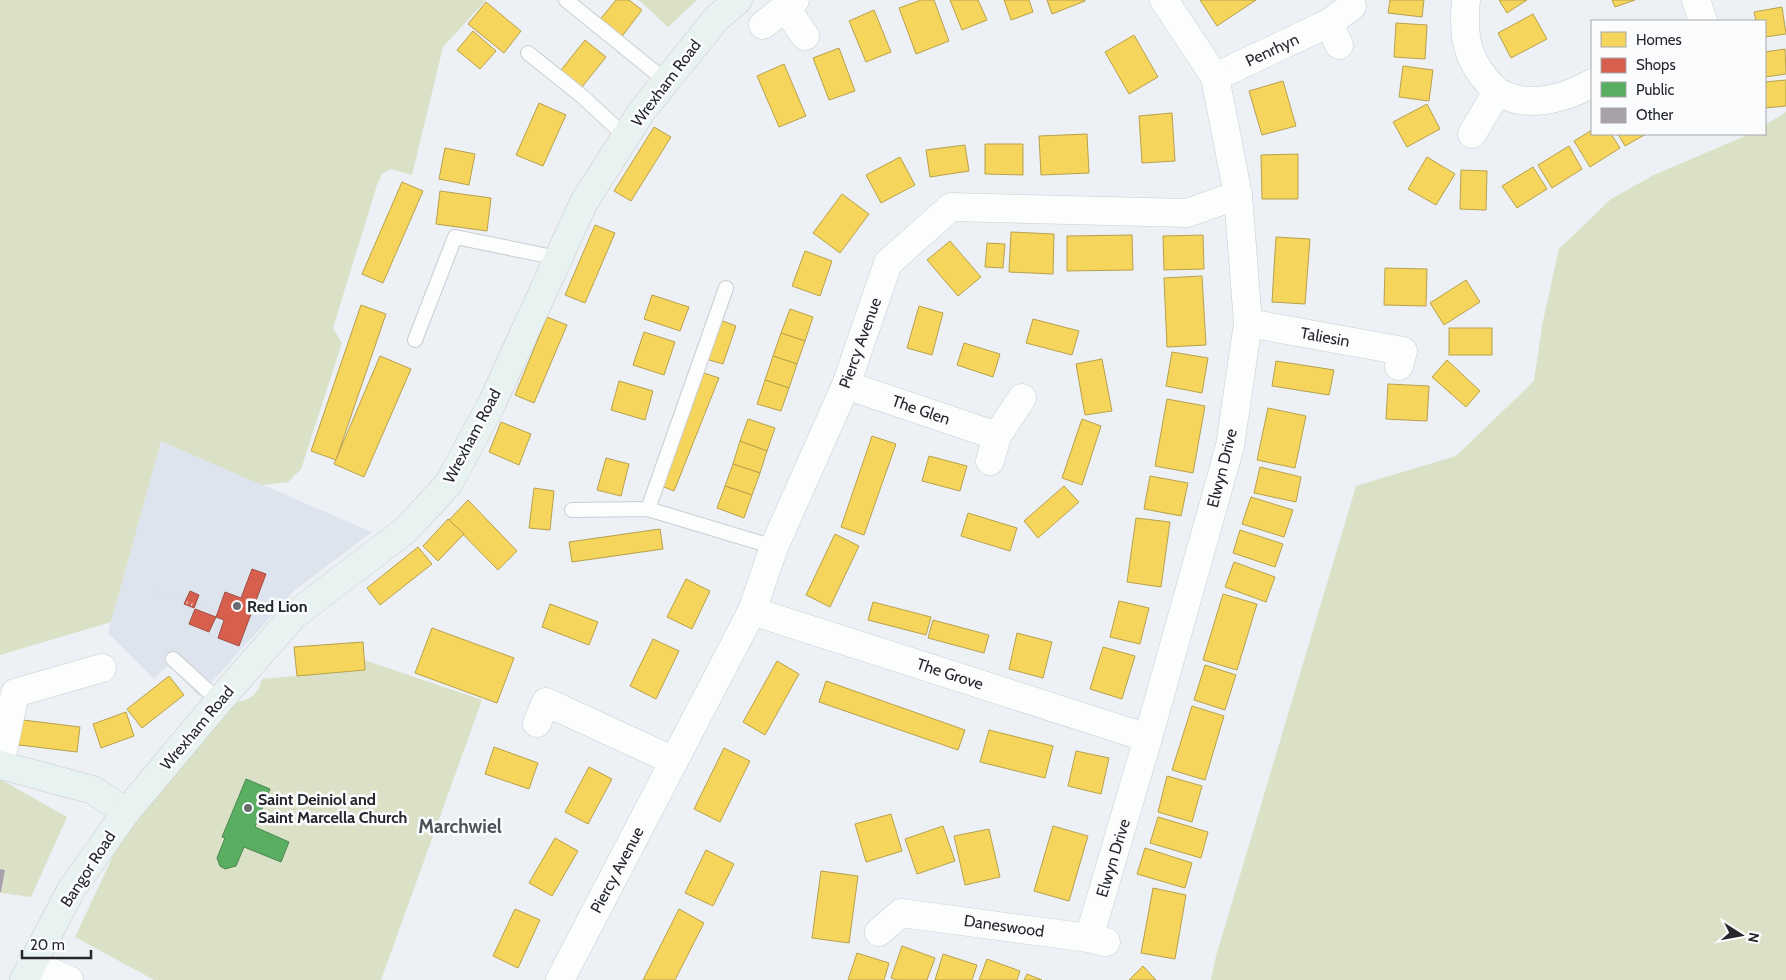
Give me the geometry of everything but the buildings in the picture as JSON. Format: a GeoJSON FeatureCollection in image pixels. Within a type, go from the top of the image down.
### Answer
{"type":"FeatureCollection","features":[{"type":"Feature","properties":{"kind":"main road","name":"Wrexham Road"},"geometry":{"type":"LineString","coordinates":[[126,812],[294,615],[406,530],[449,483],[492,403],[584,202],[642,111],[716,19],[738,0]]}},
{"type":"Feature","properties":{"kind":"main road"},"geometry":{"type":"LineString","coordinates":[[0,765],[93,790],[126,812]]}},
{"type":"Feature","properties":{"kind":"main road","name":"Bangor Road"},"geometry":{"type":"LineString","coordinates":[[27,972],[71,890],[126,812]]}},
{"type":"Feature","properties":{"kind":"street","name":"Elwyn Drive"},"geometry":{"type":"LineString","coordinates":[[1097,940],[1148,738],[1230,446],[1248,324],[1238,195],[1214,77],[1164,0]]}},
{"type":"Feature","properties":{"kind":"street"},"geometry":{"type":"LineString","coordinates":[[1466,0],[1463,27],[1471,58],[1483,78],[1498,92],[1520,100],[1552,99],[1568,95],[1591,84]]}},
{"type":"Feature","properties":{"kind":"street"},"geometry":{"type":"LineString","coordinates":[[1696,0],[1703,20]]}},
{"type":"Feature","properties":{"kind":"street"},"geometry":{"type":"LineString","coordinates":[[763,25],[790,3],[805,36]]}},
{"type":"Feature","properties":{"kind":"street","name":"Penrhyn"},"geometry":{"type":"LineString","coordinates":[[1214,77],[1334,34],[1352,6]]}},
{"type":"Feature","properties":{"kind":"street"},"geometry":{"type":"LineString","coordinates":[[1472,134],[1498,92]]}},
{"type":"Feature","properties":{"kind":"street","name":"Piercy Avenue"},"geometry":{"type":"LineString","coordinates":[[560,980],[752,611],[774,547],[846,384],[888,264],[951,207],[1187,213],[1238,195]]}},
{"type":"Feature","properties":{"kind":"street","name":"Taliesin"},"geometry":{"type":"LineString","coordinates":[[1248,324],[1402,351]]}},
{"type":"Feature","properties":{"kind":"street","name":"The Glen"},"geometry":{"type":"LineString","coordinates":[[846,384],[993,448],[1022,398]]}},
{"type":"Feature","properties":{"kind":"street","name":"The Grove"},"geometry":{"type":"LineString","coordinates":[[752,611],[1148,738]]}},
{"type":"Feature","properties":{"kind":"street"},"geometry":{"type":"LineString","coordinates":[[0,765],[10,686],[102,668]]}},
{"type":"Feature","properties":{"kind":"street"},"geometry":{"type":"LineString","coordinates":[[537,723],[546,702],[674,761]]}},
{"type":"Feature","properties":{"kind":"street","name":"Daneswood"},"geometry":{"type":"LineString","coordinates":[[879,932],[901,902],[1097,940]]}},
{"type":"Feature","properties":{"kind":"street"},"geometry":{"type":"LineString","coordinates":[[27,972],[69,980]]}},
{"type":"Feature","properties":{"kind":"lane"},"geometry":{"type":"LineString","coordinates":[[566,0],[666,81]]}},
{"type":"Feature","properties":{"kind":"lane"},"geometry":{"type":"LineString","coordinates":[[528,53],[583,97],[626,137]]}},
{"type":"Feature","properties":{"kind":"lane"},"geometry":{"type":"LineString","coordinates":[[415,340],[455,237],[558,258]]}},
{"type":"Feature","properties":{"kind":"lane"},"geometry":{"type":"LineString","coordinates":[[648,508],[726,288]]}},
{"type":"Feature","properties":{"kind":"lane"},"geometry":{"type":"LineString","coordinates":[[572,510],[648,508],[774,547]]}},
{"type":"Feature","properties":{"kind":"lane"},"geometry":{"type":"LineString","coordinates":[[173,659],[219,701]]}},
{"type":"Feature","properties":{"kind":"path"},"geometry":{"type":"LineString","coordinates":[[154,590],[217,614]]}},
{"type":"Feature","properties":{"kind":"shaded area"},"geometry":{"type":"Polygon","coordinates":[[[161,441],[372,532],[295,590],[199,696],[168,665],[154,679],[108,633],[161,441]]]}},
{"type":"Feature","properties":{"kind":"green space"},"geometry":{"type":"Polygon","coordinates":[[[0,0],[486,0],[443,47],[412,175],[391,169],[382,174],[377,185],[333,328],[342,343],[301,469],[288,482],[262,485],[161,441],[111,622],[0,655],[0,0]]]}},
{"type":"Feature","properties":{"kind":"green space"},"geometry":{"type":"Polygon","coordinates":[[[639,0],[697,0],[668,27],[639,0]]]}},
{"type":"Feature","properties":{"kind":"green space"},"geometry":{"type":"Polygon","coordinates":[[[1786,112],[1786,980],[1211,980],[1216,956],[1356,486],[1456,456],[1534,381],[1543,321],[1559,249],[1611,199],[1654,175],[1748,135],[1766,135],[1766,124],[1786,112]]]}},
{"type":"Feature","properties":{"kind":"green space"},"geometry":{"type":"Polygon","coordinates":[[[364,660],[482,700],[381,980],[154,980],[75,937],[122,837],[236,702],[250,698],[259,688],[262,679],[364,670],[364,660]]]}},
{"type":"Feature","properties":{"kind":"green space"},"geometry":{"type":"Polygon","coordinates":[[[0,779],[67,817],[31,897],[1,893],[5,870],[0,869],[0,779]]]}},
{"type":"Feature","properties":{"kind":"place","name":"Red Lion"},"geometry":{"type":"Point","coordinates":[237,606]}},
{"type":"Feature","properties":{"kind":"place","name":"Saint Deiniol and Saint Marcella Church"},"geometry":{"type":"Point","coordinates":[248,808]}},
{"type":"Feature","properties":{"kind":"district","name":"Marchwiel"},"geometry":{"type":"Point","coordinates":[460,826]}}]}
